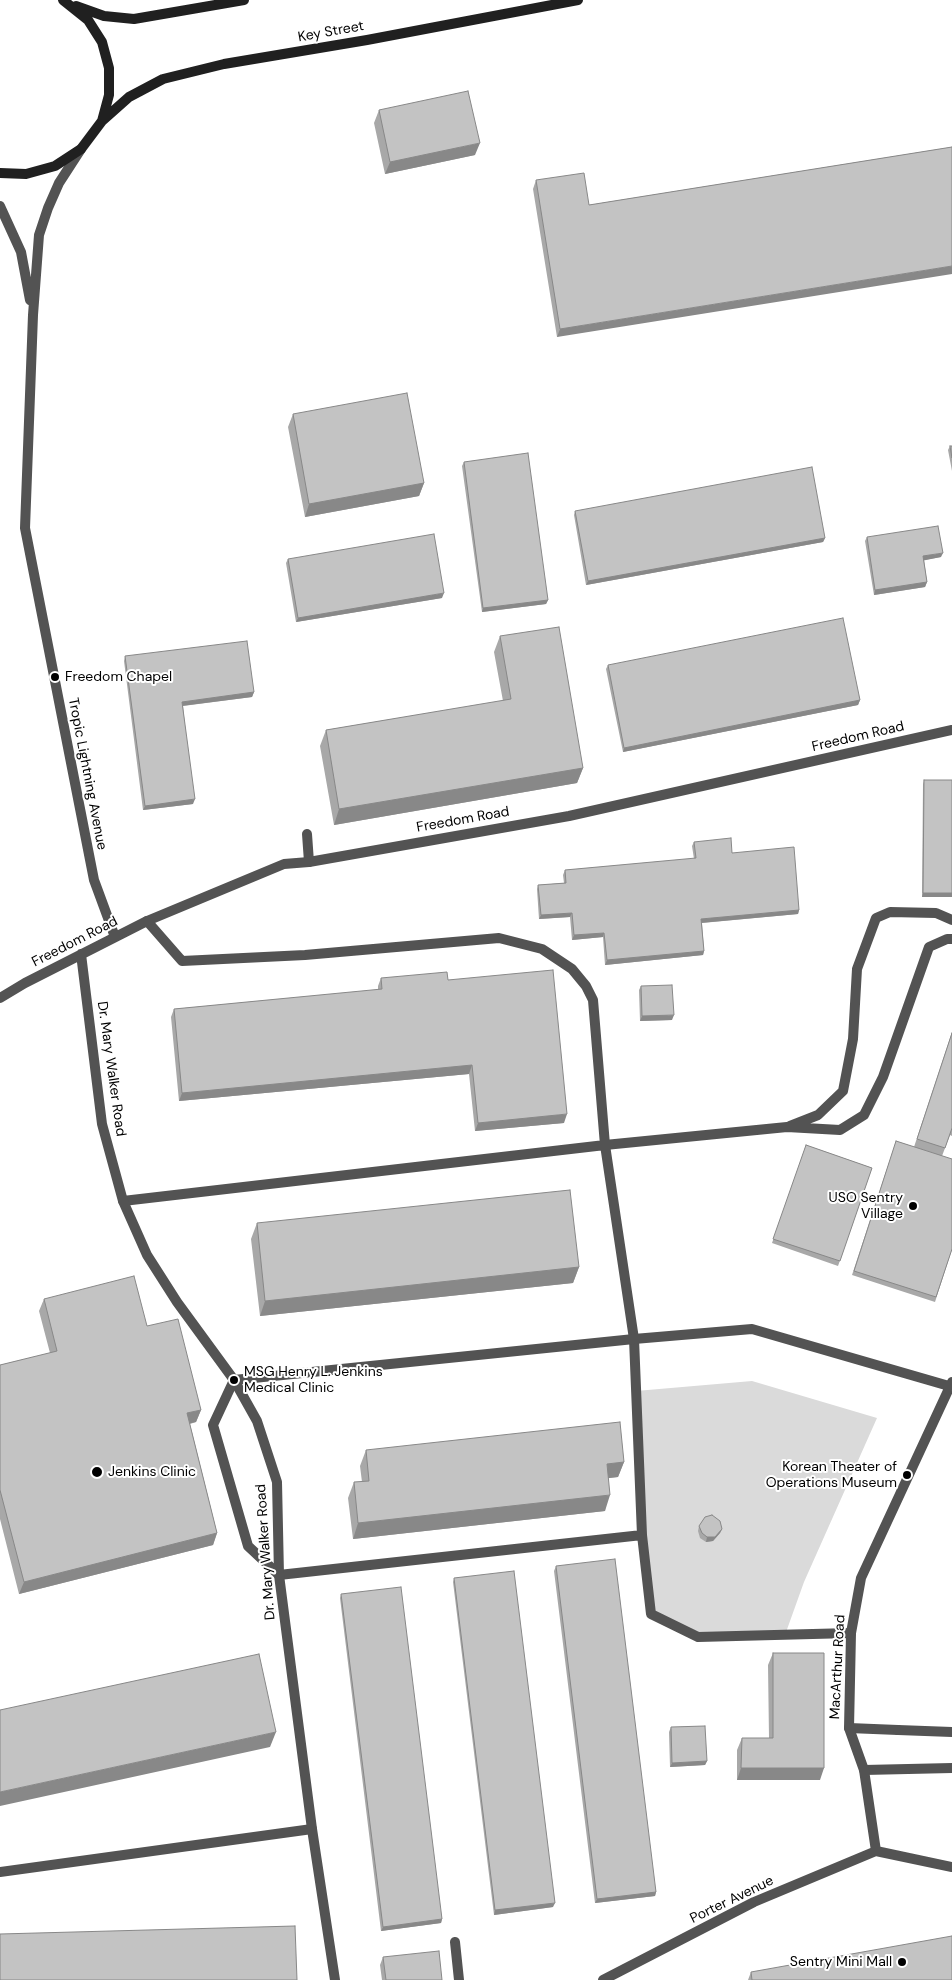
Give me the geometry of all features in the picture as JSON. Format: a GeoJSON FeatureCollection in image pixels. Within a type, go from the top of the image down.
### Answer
{"type":"FeatureCollection","features":[{"type":"Feature","properties":{"kind":"main road"},"geometry":{"type":"LineString","coordinates":[[65,1],[104,16],[134,19],[244,0]]}},
{"type":"Feature","properties":{"kind":"main road","name":"Key Street"},"geometry":{"type":"LineString","coordinates":[[102,121],[129,97],[163,79],[224,64],[367,40],[578,0]]}},
{"type":"Feature","properties":{"kind":"main road"},"geometry":{"type":"LineString","coordinates":[[0,173],[26,174],[56,166],[81,149],[102,121],[109,95],[109,68],[102,42],[88,20],[65,1]]}},
{"type":"Feature","properties":{"kind":"street"},"geometry":{"type":"LineString","coordinates":[[33,316],[39,235],[59,183],[81,149]]}},
{"type":"Feature","properties":{"kind":"street"},"geometry":{"type":"LineString","coordinates":[[0,206],[20,252],[33,316]]}},
{"type":"Feature","properties":{"kind":"street","name":"Tropic Lightning Avenue"},"geometry":{"type":"LineString","coordinates":[[33,316],[25,528],[94,880],[116,936]]}},
{"type":"Feature","properties":{"kind":"street","name":"Freedom Road"},"geometry":{"type":"LineString","coordinates":[[0,998],[25,983],[147,921],[284,864],[309,862],[569,816],[952,730]]}},
{"type":"Feature","properties":{"kind":"street"},"geometry":{"type":"LineString","coordinates":[[307,834],[309,862]]}},
{"type":"Feature","properties":{"kind":"street"},"geometry":{"type":"LineString","coordinates":[[787,1127],[818,1115],[843,1091],[853,1039],[857,969],[876,918],[890,912],[936,912],[952,920]]}},
{"type":"Feature","properties":{"kind":"street"},"geometry":{"type":"LineString","coordinates":[[147,921],[182,961],[305,955],[500,938],[542,950],[572,969],[586,986],[593,1000],[605,1145],[634,1339],[642,1535],[652,1614],[698,1637],[851,1633]]}},
{"type":"Feature","properties":{"kind":"street"},"geometry":{"type":"LineString","coordinates":[[123,1201],[605,1145],[787,1127],[840,1130],[864,1115],[883,1077],[929,947],[947,939],[952,939]]}},
{"type":"Feature","properties":{"kind":"street","name":"Dr. Mary Walker Road"},"geometry":{"type":"LineString","coordinates":[[81,954],[102,1124],[123,1201],[147,1255],[177,1302],[234,1380],[257,1421],[277,1482],[279,1574],[312,1829],[335,1980]]}},
{"type":"Feature","properties":{"kind":"street"},"geometry":{"type":"LineString","coordinates":[[642,1535],[279,1574],[248,1546],[213,1425],[234,1380],[634,1339],[752,1329],[951,1384]]}},
{"type":"Feature","properties":{"kind":"street","name":"MacArthur Road"},"geometry":{"type":"LineString","coordinates":[[876,1851],[864,1770],[849,1728],[851,1633],[861,1578],[951,1384]]}},
{"type":"Feature","properties":{"kind":"street"},"geometry":{"type":"LineString","coordinates":[[849,1728],[952,1732]]}},
{"type":"Feature","properties":{"kind":"street"},"geometry":{"type":"LineString","coordinates":[[864,1770],[952,1768]]}},
{"type":"Feature","properties":{"kind":"street"},"geometry":{"type":"LineString","coordinates":[[0,1872],[312,1829]]}},
{"type":"Feature","properties":{"kind":"street"},"geometry":{"type":"LineString","coordinates":[[876,1851],[952,1867]]}},
{"type":"Feature","properties":{"kind":"street","name":"Porter Avenue"},"geometry":{"type":"LineString","coordinates":[[603,1980],[754,1902],[876,1851]]}},
{"type":"Feature","properties":{"kind":"street"},"geometry":{"type":"LineString","coordinates":[[455,1942],[459,1980]]}},
{"type":"Feature","properties":{"kind":"shaded area"},"geometry":{"type":"Polygon","coordinates":[[[752,1381],[877,1418],[804,1582],[785,1635],[698,1637],[651,1614],[636,1391],[752,1381]]]}},
{"type":"Feature","properties":{"kind":"building"},"geometry":{"type":"Polygon","coordinates":[[[468,91],[480,143],[390,162],[379,110],[468,91]]]}},
{"type":"Feature","properties":{"kind":"building"},"geometry":{"type":"Polygon","coordinates":[[[952,147],[952,266],[560,329],[536,180],[584,173],[589,205],[952,147]]]}},
{"type":"Feature","properties":{"kind":"building"},"geometry":{"type":"Polygon","coordinates":[[[407,393],[424,483],[309,504],[293,414],[407,393]]]}},
{"type":"Feature","properties":{"kind":"building"},"geometry":{"type":"Polygon","coordinates":[[[528,453],[548,600],[483,608],[464,462],[528,453]]]}},
{"type":"Feature","properties":{"kind":"building"},"geometry":{"type":"Polygon","coordinates":[[[812,467],[825,538],[588,581],[575,511],[812,467]]]}},
{"type":"Feature","properties":{"kind":"building"},"geometry":{"type":"Polygon","coordinates":[[[938,526],[943,553],[923,556],[927,582],[875,590],[867,537],[938,526]]]}},
{"type":"Feature","properties":{"kind":"building"},"geometry":{"type":"Polygon","coordinates":[[[434,534],[444,593],[298,618],[288,559],[434,534]]]}},
{"type":"Feature","properties":{"kind":"building"},"geometry":{"type":"Polygon","coordinates":[[[843,618],[860,700],[624,748],[608,665],[843,618]]]}},
{"type":"Feature","properties":{"kind":"building"},"geometry":{"type":"Polygon","coordinates":[[[559,627],[583,768],[339,809],[326,730],[511,699],[500,636],[559,627]]]}},
{"type":"Feature","properties":{"kind":"building"},"geometry":{"type":"Polygon","coordinates":[[[247,641],[254,692],[182,702],[195,799],[145,806],[125,656],[247,641]]]}},
{"type":"Feature","properties":{"kind":"building"},"geometry":{"type":"Polygon","coordinates":[[[924,780],[952,780],[952,893],[923,893],[924,780]]]}},
{"type":"Feature","properties":{"kind":"building"},"geometry":{"type":"Polygon","coordinates":[[[731,838],[732,853],[794,847],[799,910],[701,919],[704,951],[607,960],[604,933],[574,935],[572,913],[541,915],[538,885],[566,883],[565,870],[696,858],[694,842],[731,838]]]}},
{"type":"Feature","properties":{"kind":"building"},"geometry":{"type":"Polygon","coordinates":[[[553,970],[567,1114],[478,1123],[472,1065],[182,1093],[174,1009],[382,989],[381,978],[447,972],[448,980],[553,970]]]}},
{"type":"Feature","properties":{"kind":"building"},"geometry":{"type":"Polygon","coordinates":[[[672,985],[674,1015],[642,1016],[641,986],[672,985]]]}},
{"type":"Feature","properties":{"kind":"building"},"geometry":{"type":"Polygon","coordinates":[[[952,1033],[952,1128],[945,1148],[917,1139],[952,1033]]]}},
{"type":"Feature","properties":{"kind":"building","name":"USO Sentry Village"},"geometry":{"type":"Polygon","coordinates":[[[896,1141],[952,1159],[952,1249],[936,1297],[854,1271],[896,1141]]]}},
{"type":"Feature","properties":{"kind":"building"},"geometry":{"type":"Polygon","coordinates":[[[806,1145],[872,1168],[840,1261],[773,1239],[806,1145]]]}},
{"type":"Feature","properties":{"kind":"building"},"geometry":{"type":"Polygon","coordinates":[[[570,1190],[579,1267],[265,1301],[257,1223],[570,1190]]]}},
{"type":"Feature","properties":{"kind":"building","name":"Jenkins Clinic"},"geometry":{"type":"Polygon","coordinates":[[[134,1276],[147,1326],[178,1319],[201,1410],[187,1413],[217,1533],[24,1582],[0,1490],[0,1365],[57,1351],[44,1299],[134,1276]]]}},
{"type":"Feature","properties":{"kind":"building"},"geometry":{"type":"Polygon","coordinates":[[[620,1422],[624,1462],[607,1464],[610,1495],[358,1523],[354,1482],[369,1481],[366,1450],[620,1422]]]}},
{"type":"Feature","properties":{"kind":"building"},"geometry":{"type":"Polygon","coordinates":[[[712,1515],[720,1521],[722,1529],[715,1537],[707,1537],[702,1533],[699,1526],[705,1517],[712,1515]]]}},
{"type":"Feature","properties":{"kind":"building"},"geometry":{"type":"Polygon","coordinates":[[[615,1559],[656,1892],[597,1899],[556,1566],[615,1559]]]}},
{"type":"Feature","properties":{"kind":"building"},"geometry":{"type":"Polygon","coordinates":[[[514,1571],[555,1903],[495,1910],[454,1578],[514,1571]]]}},
{"type":"Feature","properties":{"kind":"building"},"geometry":{"type":"Polygon","coordinates":[[[401,1587],[442,1919],[383,1927],[341,1594],[401,1587]]]}},
{"type":"Feature","properties":{"kind":"building"},"geometry":{"type":"Polygon","coordinates":[[[773,1653],[824,1653],[824,1768],[741,1768],[742,1738],[773,1738],[773,1653]]]}},
{"type":"Feature","properties":{"kind":"building"},"geometry":{"type":"Polygon","coordinates":[[[259,1654],[276,1732],[0,1792],[0,1710],[259,1654]]]}},
{"type":"Feature","properties":{"kind":"building"},"geometry":{"type":"Polygon","coordinates":[[[705,1726],[707,1761],[672,1763],[671,1727],[705,1726]]]}},
{"type":"Feature","properties":{"kind":"building"},"geometry":{"type":"Polygon","coordinates":[[[295,1926],[297,1980],[0,1980],[0,1934],[295,1926]]]}},
{"type":"Feature","properties":{"kind":"building","name":"Sentry Mini Mall"},"geometry":{"type":"Polygon","coordinates":[[[952,1936],[952,1980],[752,1980],[751,1972],[952,1936]]]}},
{"type":"Feature","properties":{"kind":"building"},"geometry":{"type":"Polygon","coordinates":[[[439,1951],[442,1980],[386,1980],[383,1957],[439,1951]]]}},
{"type":"Feature","properties":{"kind":"place","name":"Freedom Chapel"},"geometry":{"type":"Point","coordinates":[55,677]}},
{"type":"Feature","properties":{"kind":"place","name":"USO Sentry Village"},"geometry":{"type":"Point","coordinates":[913,1206]}},
{"type":"Feature","properties":{"kind":"place","name":"MSG Henry L. Jenkins Medical Clinic"},"geometry":{"type":"Point","coordinates":[234,1380]}},
{"type":"Feature","properties":{"kind":"place","name":"Jenkins Clinic"},"geometry":{"type":"Point","coordinates":[97,1472]}},
{"type":"Feature","properties":{"kind":"place","name":"Korean Theater of Operations Museum"},"geometry":{"type":"Point","coordinates":[907,1475]}},
{"type":"Feature","properties":{"kind":"place","name":"Sentry Mini Mall"},"geometry":{"type":"Point","coordinates":[902,1962]}}]}
